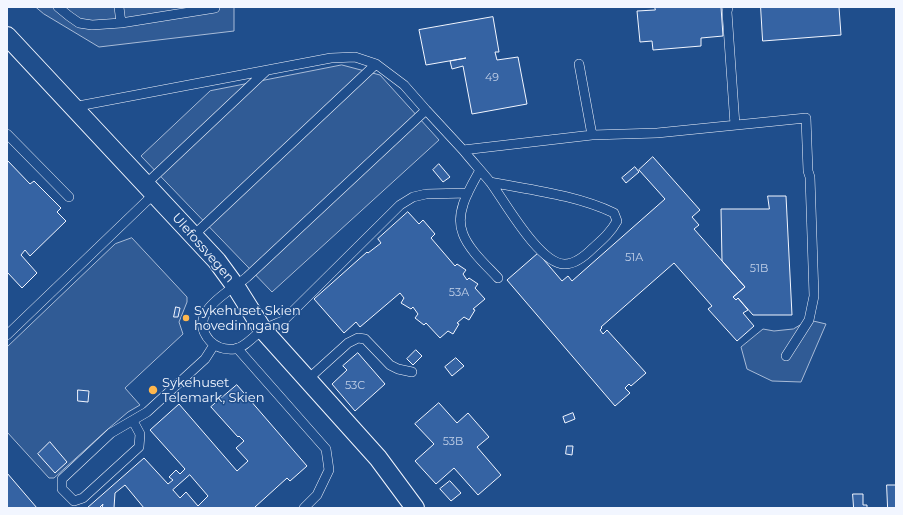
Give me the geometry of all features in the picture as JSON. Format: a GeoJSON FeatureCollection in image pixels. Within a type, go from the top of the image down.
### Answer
{"type":"FeatureCollection","features":[{"type":"Feature","properties":{"kind":"street","name":"Ulefossvegen"},"geometry":{"type":"LineString","coordinates":[[9,43],[73,107],[139,178],[151,188],[217,260],[263,330],[378,458],[415,508]]}},
{"type":"Feature","properties":{"kind":"lane"},"geometry":{"type":"LineString","coordinates":[[58,7],[79,23],[92,25],[121,23],[215,8]]}},
{"type":"Feature","properties":{"kind":"lane"},"geometry":{"type":"LineString","coordinates":[[119,7],[121,23]]}},
{"type":"Feature","properties":{"kind":"lane"},"geometry":{"type":"LineString","coordinates":[[728,7],[727,12],[735,125]]}},
{"type":"Feature","properties":{"kind":"lane"},"geometry":{"type":"LineString","coordinates":[[73,107],[331,58],[355,57],[376,64],[404,85],[490,182],[529,239],[542,252],[558,263],[564,264],[576,262],[612,231],[617,221],[614,213],[599,206],[578,200],[490,182]]}},
{"type":"Feature","properties":{"kind":"lane"},"geometry":{"type":"LineString","coordinates":[[194,235],[376,64]]}},
{"type":"Feature","properties":{"kind":"lane"},"geometry":{"type":"LineString","coordinates":[[579,64],[592,135]]}},
{"type":"Feature","properties":{"kind":"lane"},"geometry":{"type":"LineString","coordinates":[[7,335],[267,70]]}},
{"type":"Feature","properties":{"kind":"lane"},"geometry":{"type":"LineString","coordinates":[[426,110],[236,287],[214,302],[205,312],[202,322],[205,335],[214,345],[225,350],[237,348],[250,341],[263,330],[283,321],[400,205],[413,197],[426,194],[468,193]]}},
{"type":"Feature","properties":{"kind":"lane"},"geometry":{"type":"LineString","coordinates":[[463,150],[592,135],[657,133],[806,118],[808,171],[810,177],[814,296],[809,320],[786,356]]}},
{"type":"Feature","properties":{"kind":"lane"},"geometry":{"type":"LineString","coordinates":[[7,134],[69,197]]}},
{"type":"Feature","properties":{"kind":"lane"},"geometry":{"type":"LineString","coordinates":[[480,170],[468,193],[460,220],[463,234],[470,247],[498,278]]}},
{"type":"Feature","properties":{"kind":"lane"},"geometry":{"type":"LineString","coordinates":[[307,380],[348,343],[358,338],[364,339],[390,365],[398,369],[412,372]]}},
{"type":"Feature","properties":{"kind":"lane"},"geometry":{"type":"LineString","coordinates":[[134,421],[140,434],[139,447],[83,498],[74,501],[62,489],[62,479],[111,433],[134,421],[147,412],[205,359],[214,345]]}},
{"type":"Feature","properties":{"kind":"lane"},"geometry":{"type":"LineString","coordinates":[[237,348],[326,449],[329,470],[317,495],[304,508]]}},
{"type":"Feature","properties":{"kind":"shaded area"},"geometry":{"type":"Polygon","coordinates":[[[36,7],[234,7],[234,31],[99,47],[44,14],[36,7]]]}},
{"type":"Feature","properties":{"kind":"shaded area"},"geometry":{"type":"Polygon","coordinates":[[[342,65],[380,75],[439,140],[272,292],[141,156],[210,91],[342,65]]]}},
{"type":"Feature","properties":{"kind":"shaded area"},"geometry":{"type":"Polygon","coordinates":[[[132,238],[187,297],[187,302],[179,322],[183,334],[125,388],[140,405],[128,412],[54,478],[49,478],[7,432],[7,347],[115,244],[132,238]]]}},
{"type":"Feature","properties":{"kind":"shaded area"},"geometry":{"type":"Polygon","coordinates":[[[809,320],[826,324],[801,382],[772,381],[747,369],[741,347],[763,329],[774,331],[793,329],[809,320]]]}},
{"type":"Feature","properties":{"kind":"building"},"geometry":{"type":"Polygon","coordinates":[[[655,7],[721,7],[723,36],[701,38],[701,46],[653,50],[652,41],[640,42],[637,11],[655,10],[655,7]]]}},
{"type":"Feature","properties":{"kind":"building"},"geometry":{"type":"Polygon","coordinates":[[[761,7],[839,7],[841,35],[763,41],[761,7]]]}},
{"type":"Feature","properties":{"kind":"building"},"geometry":{"type":"Polygon","coordinates":[[[493,17],[499,52],[495,52],[497,60],[518,57],[527,104],[472,114],[463,66],[452,69],[450,61],[466,58],[426,65],[419,30],[493,17]]]}},
{"type":"Feature","properties":{"kind":"building"},"geometry":{"type":"Polygon","coordinates":[[[653,157],[700,210],[692,217],[699,225],[694,229],[745,287],[733,297],[736,300],[738,298],[748,310],[743,313],[754,326],[737,341],[708,309],[712,306],[674,263],[601,327],[602,328],[600,330],[603,334],[607,330],[646,373],[631,386],[629,384],[625,388],[630,393],[615,406],[507,280],[538,253],[562,281],[568,276],[572,281],[665,199],[639,170],[653,157]]]}},
{"type":"Feature","properties":{"kind":"building"},"geometry":{"type":"Polygon","coordinates":[[[7,160],[30,184],[34,181],[61,208],[57,212],[66,221],[30,256],[25,250],[21,255],[37,273],[22,288],[7,272],[7,160]]]}},
{"type":"Feature","properties":{"kind":"building"},"geometry":{"type":"Polygon","coordinates":[[[439,164],[450,177],[443,182],[433,170],[439,164]]]}},
{"type":"Feature","properties":{"kind":"building"},"geometry":{"type":"Polygon","coordinates":[[[635,167],[639,172],[626,183],[622,178],[635,167]]]}},
{"type":"Feature","properties":{"kind":"building"},"geometry":{"type":"Polygon","coordinates":[[[768,196],[786,196],[792,315],[753,315],[738,298],[736,300],[733,297],[745,287],[722,261],[721,209],[769,209],[768,196]]]}},
{"type":"Feature","properties":{"kind":"building"},"geometry":{"type":"Polygon","coordinates":[[[408,212],[419,224],[423,220],[435,234],[431,238],[455,266],[457,264],[466,270],[463,274],[467,280],[469,278],[478,284],[475,288],[485,299],[473,309],[475,310],[469,320],[464,317],[457,323],[459,324],[453,334],[448,331],[440,338],[426,323],[424,325],[415,318],[418,314],[413,307],[411,309],[401,303],[404,298],[400,293],[360,327],[356,322],[344,333],[314,299],[367,252],[368,253],[381,243],[378,239],[408,212]]]}},
{"type":"Feature","properties":{"kind":"building"},"geometry":{"type":"Polygon","coordinates":[[[176,307],[180,308],[178,317],[174,317],[176,307]]]}},
{"type":"Feature","properties":{"kind":"building"},"geometry":{"type":"Polygon","coordinates":[[[416,350],[422,356],[413,365],[407,359],[416,350]]]}},
{"type":"Feature","properties":{"kind":"building"},"geometry":{"type":"Polygon","coordinates":[[[358,353],[385,384],[355,411],[332,384],[347,370],[343,366],[358,353]]]}},
{"type":"Feature","properties":{"kind":"building"},"geometry":{"type":"Polygon","coordinates":[[[456,358],[464,366],[452,376],[445,367],[456,358]]]}},
{"type":"Feature","properties":{"kind":"building"},"geometry":{"type":"Polygon","coordinates":[[[237,385],[307,466],[290,481],[287,478],[255,507],[256,508],[144,508],[125,485],[115,493],[114,508],[102,508],[103,504],[99,508],[87,508],[144,458],[168,484],[173,480],[169,477],[176,470],[180,474],[185,469],[150,430],[179,404],[237,471],[248,461],[236,448],[244,441],[239,436],[238,437],[211,407],[237,385]],[[190,475],[173,490],[180,498],[186,492],[198,506],[208,496],[190,475]]]}},
{"type":"Feature","properties":{"kind":"building"},"geometry":{"type":"Polygon","coordinates":[[[78,390],[89,391],[88,402],[78,401],[78,390]]]}},
{"type":"Feature","properties":{"kind":"building"},"geometry":{"type":"Polygon","coordinates":[[[439,403],[457,423],[468,413],[489,437],[477,447],[501,475],[478,495],[454,468],[436,484],[415,461],[434,444],[415,424],[439,403]]]}},
{"type":"Feature","properties":{"kind":"building"},"geometry":{"type":"Polygon","coordinates":[[[573,413],[575,419],[565,423],[563,417],[573,413]]]}},
{"type":"Feature","properties":{"kind":"building"},"geometry":{"type":"Polygon","coordinates":[[[50,442],[67,462],[55,473],[38,454],[50,442]]]}},
{"type":"Feature","properties":{"kind":"building"},"geometry":{"type":"Polygon","coordinates":[[[567,446],[573,446],[572,455],[566,454],[567,446]]]}},
{"type":"Feature","properties":{"kind":"building"},"geometry":{"type":"Polygon","coordinates":[[[7,473],[37,508],[7,508],[7,473]]]}},
{"type":"Feature","properties":{"kind":"building"},"geometry":{"type":"Polygon","coordinates":[[[450,481],[461,493],[451,501],[440,489],[450,481]]]}},
{"type":"Feature","properties":{"kind":"building"},"geometry":{"type":"Polygon","coordinates":[[[887,485],[896,485],[896,508],[888,508],[887,485]]]}},
{"type":"Feature","properties":{"kind":"building"},"geometry":{"type":"Polygon","coordinates":[[[853,494],[863,494],[863,505],[867,505],[867,508],[854,508],[853,494]]]}},
{"type":"Feature","properties":{"kind":"place","name":"Sykehuset Skien hovedinngang"},"geometry":{"type":"Point","coordinates":[186,318]}},
{"type":"Feature","properties":{"kind":"place","name":"Sykehuset Telemark, Skien"},"geometry":{"type":"Point","coordinates":[153,390]}}]}
